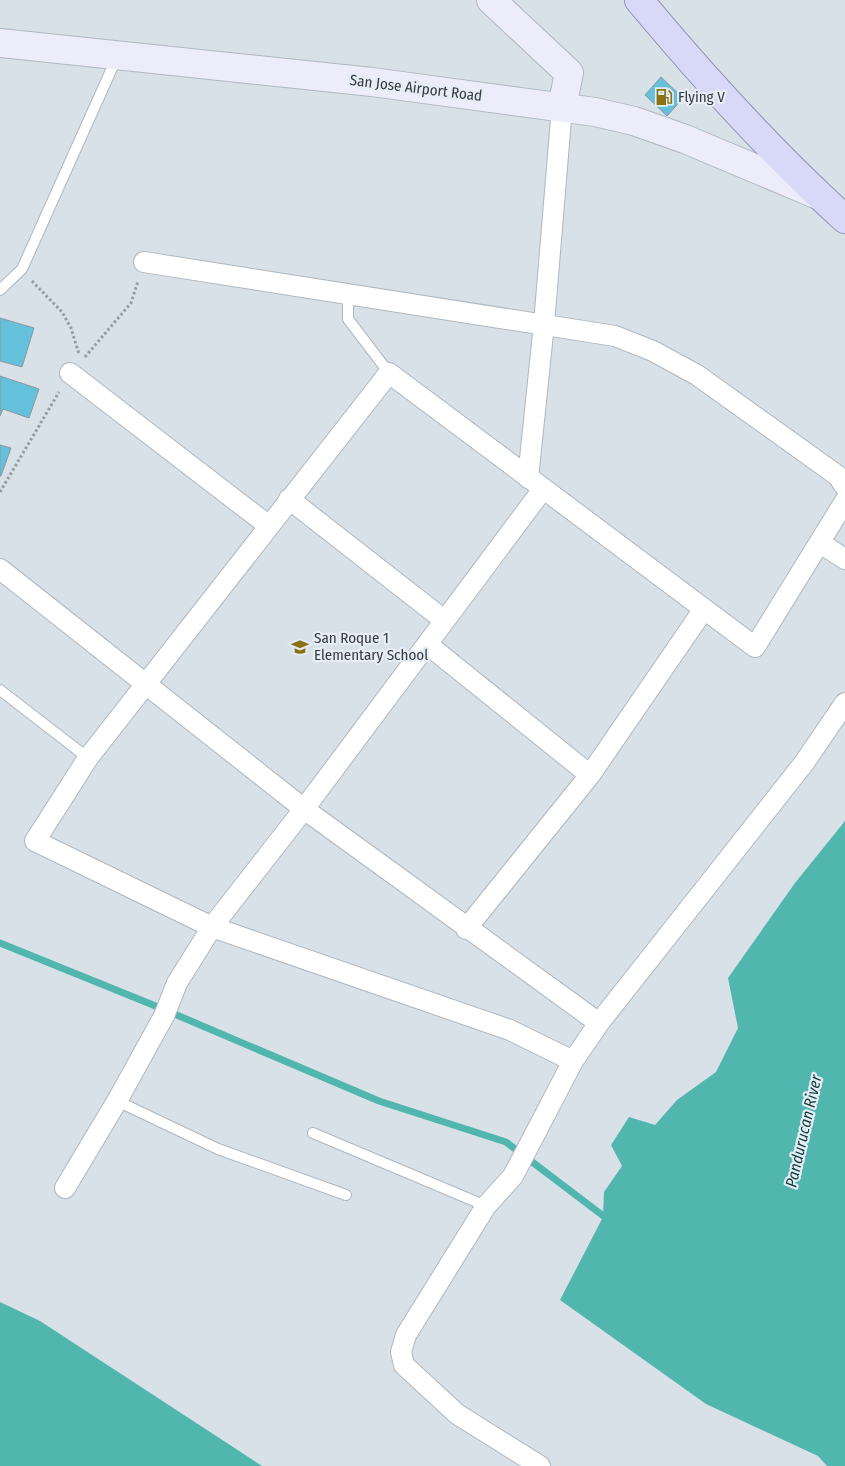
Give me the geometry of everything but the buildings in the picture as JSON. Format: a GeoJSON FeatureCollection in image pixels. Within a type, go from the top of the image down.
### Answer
{"type":"FeatureCollection","features":[{"type":"Feature","properties":{"kind":"main road"},"geometry":{"type":"LineString","coordinates":[[491,0],[569,73],[562,107]]}},
{"type":"Feature","properties":{"kind":"main road"},"geometry":{"type":"LineString","coordinates":[[639,0],[738,113],[818,195],[845,219]]}},
{"type":"Feature","properties":{"kind":"main road","name":"San Jose Airport Road"},"geometry":{"type":"LineString","coordinates":[[0,43],[372,82],[562,107],[634,120],[685,139],[818,195]]}},
{"type":"Feature","properties":{"kind":"street"},"geometry":{"type":"LineString","coordinates":[[65,1188],[117,1101],[164,1016],[177,983],[212,927],[304,809],[444,620],[536,483],[544,324],[562,107]]}},
{"type":"Feature","properties":{"kind":"street"},"geometry":{"type":"LineString","coordinates":[[144,262],[348,296],[615,336],[653,351],[697,375],[838,476],[845,487]]}},
{"type":"Feature","properties":{"kind":"street"},"geometry":{"type":"LineString","coordinates":[[75,368],[269,526]]}},
{"type":"Feature","properties":{"kind":"street"},"geometry":{"type":"LineString","coordinates":[[573,1061],[510,1030],[212,927],[35,842],[88,758],[389,373],[755,647],[845,501]]}},
{"type":"Feature","properties":{"kind":"street"},"geometry":{"type":"LineString","coordinates":[[289,499],[444,620]]}},
{"type":"Feature","properties":{"kind":"street"},"geometry":{"type":"LineString","coordinates":[[820,543],[845,559]]}},
{"type":"Feature","properties":{"kind":"street"},"geometry":{"type":"LineString","coordinates":[[0,569],[304,809],[466,929],[599,1023]]}},
{"type":"Feature","properties":{"kind":"street"},"geometry":{"type":"LineString","coordinates":[[466,929],[590,775],[704,609]]}},
{"type":"Feature","properties":{"kind":"street"},"geometry":{"type":"LineString","coordinates":[[426,644],[590,775]]}},
{"type":"Feature","properties":{"kind":"street"},"geometry":{"type":"LineString","coordinates":[[540,1466],[457,1414],[404,1365],[401,1352],[406,1335],[486,1206],[513,1176],[573,1061],[599,1023],[804,763],[845,703]]}},
{"type":"Feature","properties":{"kind":"lane"},"geometry":{"type":"LineString","coordinates":[[0,290],[22,269],[118,54]]}},
{"type":"Feature","properties":{"kind":"lane"},"geometry":{"type":"LineString","coordinates":[[348,296],[348,319],[389,373]]}},
{"type":"Feature","properties":{"kind":"lane"},"geometry":{"type":"LineString","coordinates":[[0,690],[88,758]]}},
{"type":"Feature","properties":{"kind":"lane"},"geometry":{"type":"LineString","coordinates":[[117,1101],[218,1149],[346,1195]]}},
{"type":"Feature","properties":{"kind":"lane"},"geometry":{"type":"LineString","coordinates":[[313,1133],[486,1206]]}},
{"type":"Feature","properties":{"kind":"path"},"geometry":{"type":"LineString","coordinates":[[22,269],[62,312],[71,328],[75,368]]}},
{"type":"Feature","properties":{"kind":"water","name":"Pandurucan River"},"geometry":{"type":"Polygon","coordinates":[[[845,821],[845,1466],[827,1466],[818,1456],[706,1404],[560,1300],[603,1217],[604,1192],[622,1166],[611,1145],[629,1117],[655,1125],[677,1100],[716,1072],[738,1028],[728,978],[795,883],[845,821]]]}},
{"type":"Feature","properties":{"kind":"water"},"geometry":{"type":"Polygon","coordinates":[[[0,1302],[40,1321],[262,1466],[0,1466],[0,1302]]]}},
{"type":"Feature","properties":{"kind":"waterway"},"geometry":{"type":"LineString","coordinates":[[0,943],[158,1007],[379,1101],[506,1142],[610,1221]]}},
{"type":"Feature","properties":{"kind":"place","name":"Flying V"},"geometry":{"type":"Point","coordinates":[664,97]}},
{"type":"Feature","properties":{"kind":"place","name":"San Roque 1 Elementary School"},"geometry":{"type":"Point","coordinates":[300,647]}}]}
